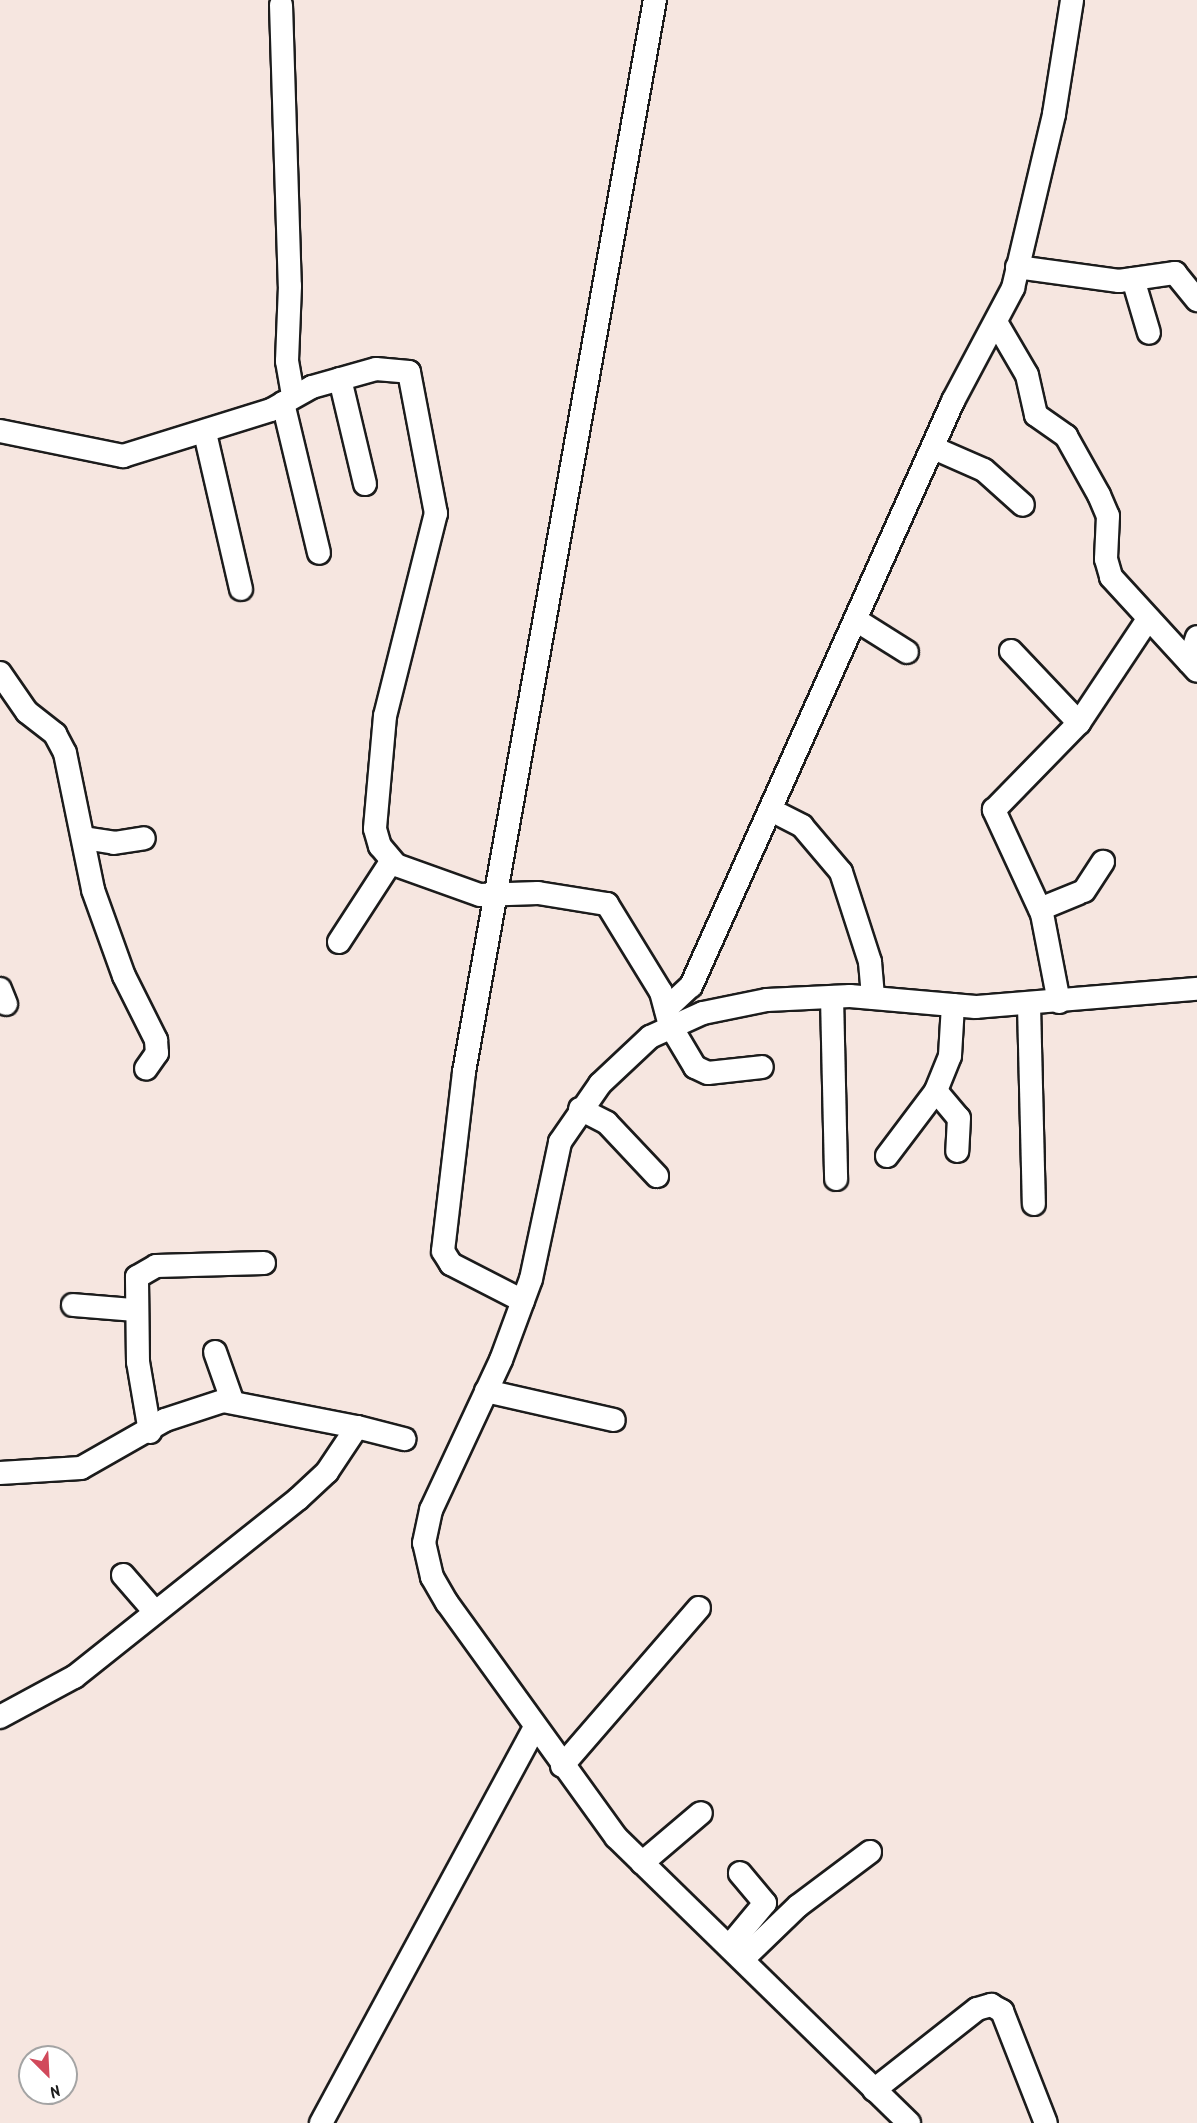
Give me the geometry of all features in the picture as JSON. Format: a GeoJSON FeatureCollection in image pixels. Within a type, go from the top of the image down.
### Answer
{"type":"FeatureCollection","features":[{"type":"Feature","properties":{"kind":"street"},"geometry":{"type":"LineString","coordinates":[[523,1301],[451,1264],[443,1251],[464,1072],[655,0]]}},
{"type":"Feature","properties":{"kind":"street"},"geometry":{"type":"LineString","coordinates":[[909,2123],[738,1951],[642,1863],[534,1729],[447,1604],[432,1577],[424,1543],[431,1510],[486,1391],[523,1301],[550,1172],[580,1109],[627,1055],[668,1017],[691,986],[856,620],[936,449],[953,401],[996,322],[1017,267],[1054,114],[1072,0]]}},
{"type":"Feature","properties":{"kind":"street"},"geometry":{"type":"LineString","coordinates":[[281,5],[290,286],[288,399],[319,554]]}},
{"type":"Feature","properties":{"kind":"street"},"geometry":{"type":"LineString","coordinates":[[1017,267],[1133,279],[1181,274],[1197,300]]}},
{"type":"Feature","properties":{"kind":"street"},"geometry":{"type":"LineString","coordinates":[[1133,279],[1149,333]]}},
{"type":"Feature","properties":{"kind":"street"},"geometry":{"type":"LineString","coordinates":[[996,322],[1027,375],[1036,415],[1066,436],[1099,495],[1109,523],[1108,569],[1148,619],[1193,667]]}},
{"type":"Feature","properties":{"kind":"street"},"geometry":{"type":"LineString","coordinates":[[0,431],[112,456],[205,433],[340,379],[376,369],[409,372],[435,504],[385,716],[375,829],[391,862],[497,897],[538,893],[607,904],[617,913],[668,1017],[701,1071],[762,1067]]}},
{"type":"Feature","properties":{"kind":"street"},"geometry":{"type":"LineString","coordinates":[[340,379],[365,484]]}},
{"type":"Feature","properties":{"kind":"street"},"geometry":{"type":"LineString","coordinates":[[205,433],[241,588]]}},
{"type":"Feature","properties":{"kind":"street"},"geometry":{"type":"LineString","coordinates":[[936,449],[984,470],[1023,505]]}},
{"type":"Feature","properties":{"kind":"street"},"geometry":{"type":"LineString","coordinates":[[1059,1002],[1040,909],[994,810],[1079,723],[1148,619]]}},
{"type":"Feature","properties":{"kind":"street"},"geometry":{"type":"LineString","coordinates":[[856,620],[907,652]]}},
{"type":"Feature","properties":{"kind":"street"},"geometry":{"type":"LineString","coordinates":[[1193,667],[1197,637]]}},
{"type":"Feature","properties":{"kind":"street"},"geometry":{"type":"LineString","coordinates":[[1011,651],[1079,723]]}},
{"type":"Feature","properties":{"kind":"street"},"geometry":{"type":"LineString","coordinates":[[0,673],[27,712],[60,744],[100,910],[156,1040],[157,1053],[146,1069]]}},
{"type":"Feature","properties":{"kind":"street"},"geometry":{"type":"LineString","coordinates":[[771,810],[802,826],[842,873],[868,953],[873,998]]}},
{"type":"Feature","properties":{"kind":"street"},"geometry":{"type":"LineString","coordinates":[[84,838],[114,843],[144,838]]}},
{"type":"Feature","properties":{"kind":"street"},"geometry":{"type":"LineString","coordinates":[[339,942],[391,862]]}},
{"type":"Feature","properties":{"kind":"street"},"geometry":{"type":"LineString","coordinates":[[1040,909],[1082,892],[1103,862]]}},
{"type":"Feature","properties":{"kind":"street"},"geometry":{"type":"LineString","coordinates":[[668,1017],[767,1000],[832,997],[953,1005],[1029,1005],[1197,989]]}},
{"type":"Feature","properties":{"kind":"street"},"geometry":{"type":"LineString","coordinates":[[832,997],[836,1179]]}},
{"type":"Feature","properties":{"kind":"street"},"geometry":{"type":"LineString","coordinates":[[887,1156],[936,1091],[950,1056],[953,1005]]}},
{"type":"Feature","properties":{"kind":"street"},"geometry":{"type":"LineString","coordinates":[[1029,1005],[1034,1204]]}},
{"type":"Feature","properties":{"kind":"street"},"geometry":{"type":"LineString","coordinates":[[936,1091],[959,1118],[957,1151]]}},
{"type":"Feature","properties":{"kind":"street"},"geometry":{"type":"LineString","coordinates":[[580,1109],[606,1124],[657,1176]]}},
{"type":"Feature","properties":{"kind":"street"},"geometry":{"type":"LineString","coordinates":[[150,1432],[134,1310],[137,1277],[146,1268],[264,1263]]}},
{"type":"Feature","properties":{"kind":"street"},"geometry":{"type":"LineString","coordinates":[[73,1305],[134,1310]]}},
{"type":"Feature","properties":{"kind":"street"},"geometry":{"type":"LineString","coordinates":[[215,1352],[232,1400]]}},
{"type":"Feature","properties":{"kind":"street"},"geometry":{"type":"LineString","coordinates":[[486,1391],[614,1420]]}},
{"type":"Feature","properties":{"kind":"street"},"geometry":{"type":"LineString","coordinates":[[0,1473],[81,1468],[190,1410],[232,1400],[404,1439]]}},
{"type":"Feature","properties":{"kind":"street"},"geometry":{"type":"LineString","coordinates":[[0,1717],[74,1677],[298,1499],[327,1472],[357,1427]]}},
{"type":"Feature","properties":{"kind":"street"},"geometry":{"type":"LineString","coordinates":[[123,1575],[155,1612]]}},
{"type":"Feature","properties":{"kind":"street"},"geometry":{"type":"LineString","coordinates":[[562,1766],[699,1608]]}},
{"type":"Feature","properties":{"kind":"street"},"geometry":{"type":"LineString","coordinates":[[321,2123],[414,1944],[510,1782],[534,1729]]}},
{"type":"Feature","properties":{"kind":"street"},"geometry":{"type":"LineString","coordinates":[[642,1863],[701,1813]]}},
{"type":"Feature","properties":{"kind":"street"},"geometry":{"type":"LineString","coordinates":[[738,1951],[870,1852]]}},
{"type":"Feature","properties":{"kind":"street"},"geometry":{"type":"LineString","coordinates":[[738,1951],[765,1903],[740,1873]]}},
{"type":"Feature","properties":{"kind":"street"},"geometry":{"type":"LineString","coordinates":[[874,2090],[977,2009],[991,2005],[1002,2011],[1046,2123]]}}]}
